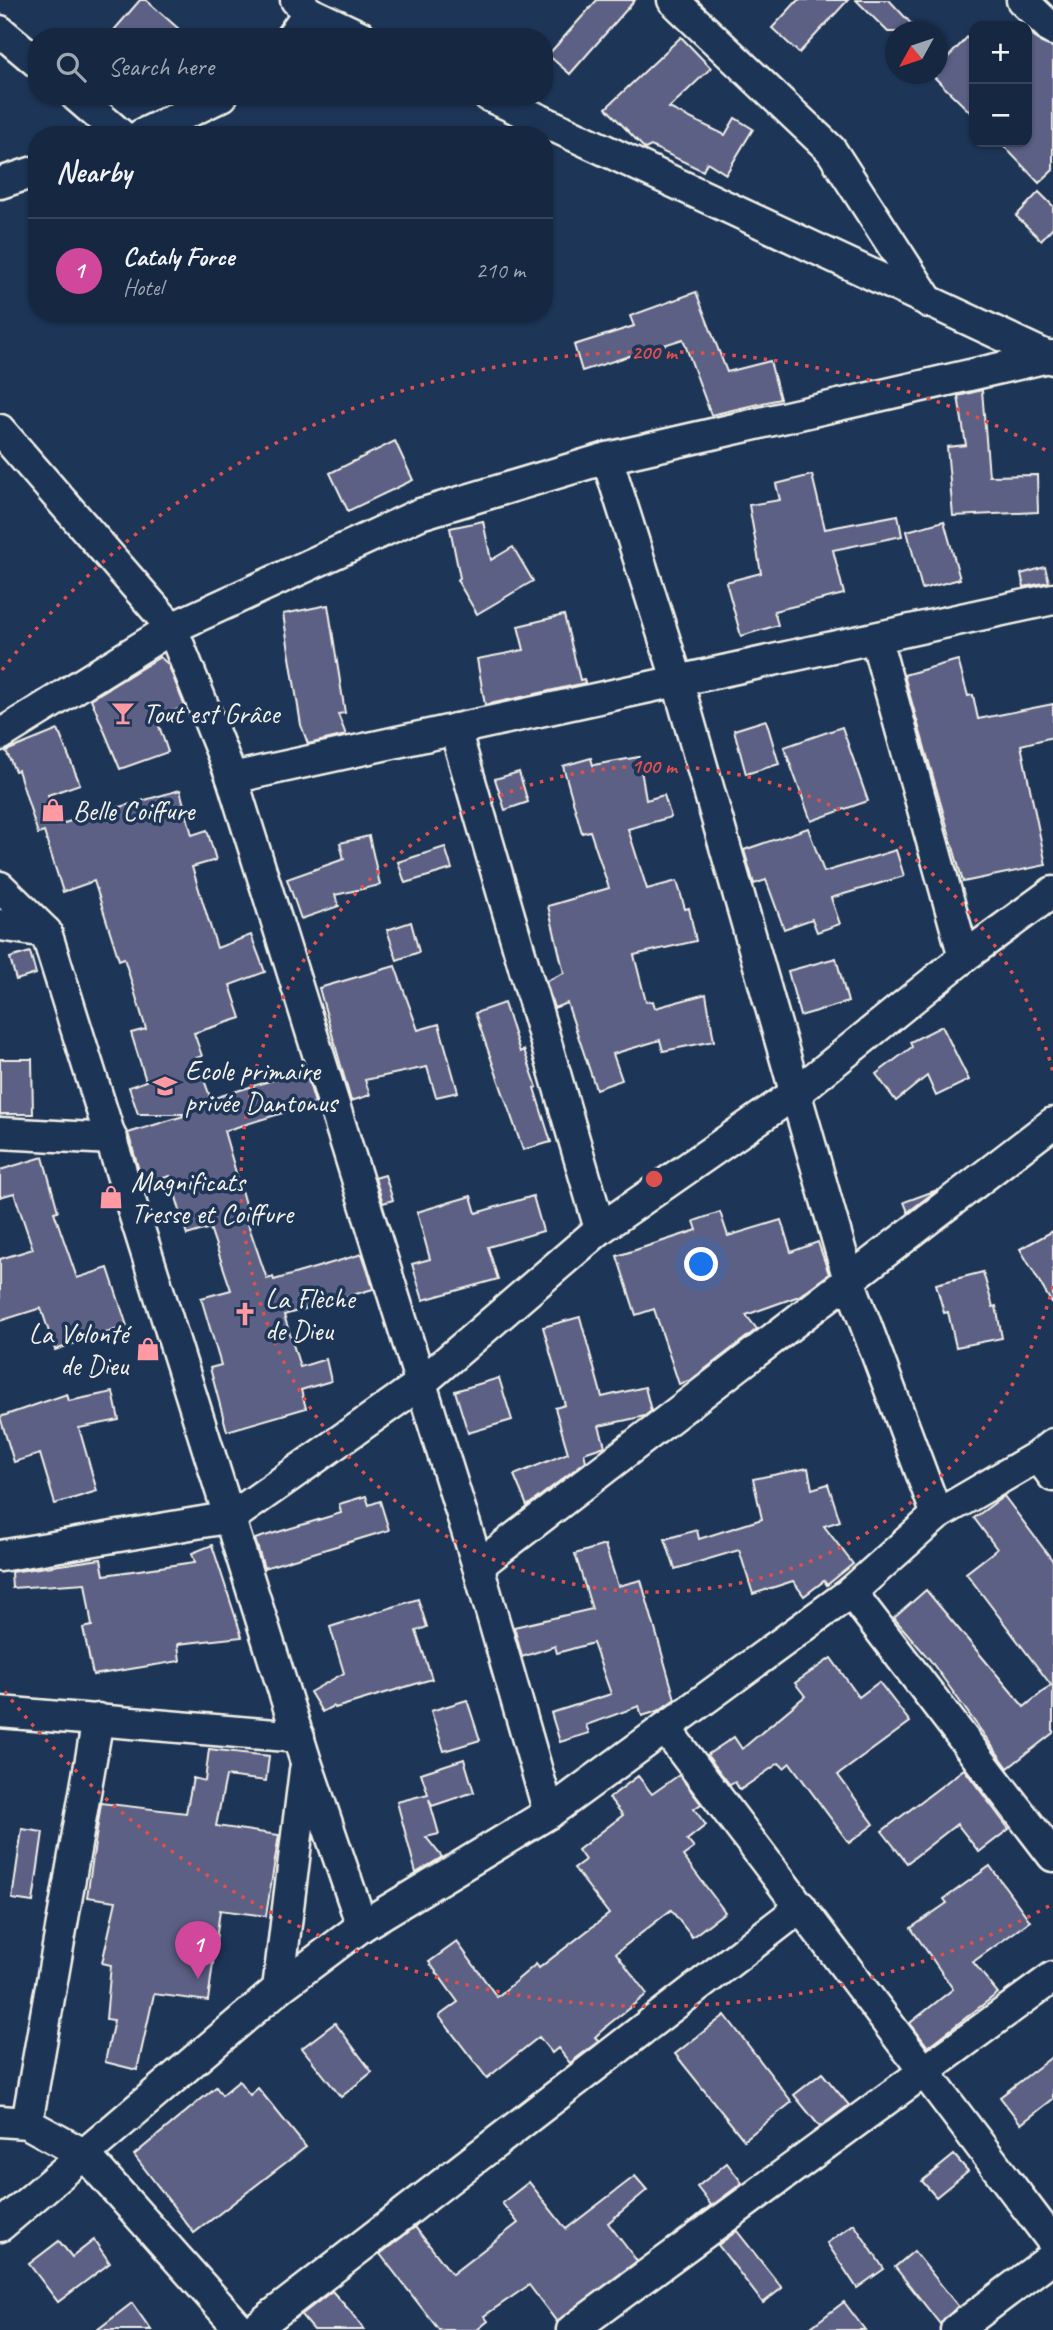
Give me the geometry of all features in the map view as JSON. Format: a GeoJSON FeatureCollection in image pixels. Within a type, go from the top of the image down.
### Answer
{"type":"FeatureCollection","features":[{"type":"Feature","properties":{"kind":"street"},"geometry":{"type":"LineString","coordinates":[[673,0],[831,150],[930,303]]}},
{"type":"Feature","properties":{"kind":"street"},"geometry":{"type":"LineString","coordinates":[[1022,0],[1053,30]]}},
{"type":"Feature","properties":{"kind":"street"},"geometry":{"type":"LineString","coordinates":[[294,28],[302,6],[345,28]]}},
{"type":"Feature","properties":{"kind":"street"},"geometry":{"type":"LineString","coordinates":[[0,31],[28,54]]}},
{"type":"Feature","properties":{"kind":"street"},"geometry":{"type":"LineString","coordinates":[[86,105],[111,126]]}},
{"type":"Feature","properties":{"kind":"street"},"geometry":{"type":"LineString","coordinates":[[160,126],[203,105]]}},
{"type":"Feature","properties":{"kind":"street"},"geometry":{"type":"LineString","coordinates":[[508,105],[553,126]]}},
{"type":"Feature","properties":{"kind":"street"},"geometry":{"type":"LineString","coordinates":[[553,126],[930,303],[1052,357]]}},
{"type":"Feature","properties":{"kind":"street"},"geometry":{"type":"LineString","coordinates":[[0,183],[28,174]]}},
{"type":"Feature","properties":{"kind":"street"},"geometry":{"type":"LineString","coordinates":[[0,735],[172,628],[420,514],[607,458],[1052,357]]}},
{"type":"Feature","properties":{"kind":"street"},"geometry":{"type":"LineString","coordinates":[[0,430],[11,461],[172,628],[232,778],[478,1566],[549,1813]]}},
{"type":"Feature","properties":{"kind":"street"},"geometry":{"type":"LineString","coordinates":[[607,458],[677,679],[849,1280],[937,1516]]}},
{"type":"Feature","properties":{"kind":"street"},"geometry":{"type":"LineString","coordinates":[[232,778],[677,679],[876,639],[1053,598]]}},
{"type":"Feature","properties":{"kind":"street"},"geometry":{"type":"LineString","coordinates":[[876,639],[964,957]]}},
{"type":"Feature","properties":{"kind":"street"},"geometry":{"type":"LineString","coordinates":[[455,729],[600,1229]]}},
{"type":"Feature","properties":{"kind":"street"},"geometry":{"type":"LineString","coordinates":[[0,887],[46,932],[232,1517],[303,1750],[362,1926]]}},
{"type":"Feature","properties":{"kind":"street"},"geometry":{"type":"LineString","coordinates":[[0,1556],[232,1517],[420,1384],[600,1229],[797,1092],[964,957],[1053,892]]}},
{"type":"Feature","properties":{"kind":"street"},"geometry":{"type":"LineString","coordinates":[[0,925],[46,932]]}},
{"type":"Feature","properties":{"kind":"street"},"geometry":{"type":"LineString","coordinates":[[478,1566],[1053,1123]]}},
{"type":"Feature","properties":{"kind":"street"},"geometry":{"type":"LineString","coordinates":[[0,1133],[113,1139]]}},
{"type":"Feature","properties":{"kind":"street"},"geometry":{"type":"LineString","coordinates":[[0,2226],[278,1989],[362,1926],[549,1813],[851,1592],[937,1516],[1048,1459]]}},
{"type":"Feature","properties":{"kind":"street"},"geometry":{"type":"LineString","coordinates":[[851,1592],[1053,1856]]}},
{"type":"Feature","properties":{"kind":"street"},"geometry":{"type":"LineString","coordinates":[[0,1712],[97,1719],[303,1750]]}},
{"type":"Feature","properties":{"kind":"street"},"geometry":{"type":"LineString","coordinates":[[97,1719],[13,2122],[85,2155],[241,2330]]}},
{"type":"Feature","properties":{"kind":"street"},"geometry":{"type":"LineString","coordinates":[[665,1728],[1053,2242]]}},
{"type":"Feature","properties":{"kind":"street"},"geometry":{"type":"LineString","coordinates":[[278,1989],[303,1750]]}},
{"type":"Feature","properties":{"kind":"street"},"geometry":{"type":"LineString","coordinates":[[253,2330],[801,1907]]}},
{"type":"Feature","properties":{"kind":"street"},"geometry":{"type":"LineString","coordinates":[[572,2330],[926,2073],[1053,1976]]}},
{"type":"Feature","properties":{"kind":"street"},"geometry":{"type":"LineString","coordinates":[[956,2330],[1053,2256]]}},
{"type":"Feature","properties":{"kind":"building"},"geometry":{"type":"Polygon","coordinates":[[[140,0],[146,0],[178,28],[116,28],[140,0]]]}},
{"type":"Feature","properties":{"kind":"building"},"geometry":{"type":"Polygon","coordinates":[[[597,0],[635,0],[570,74],[553,59],[553,49],[597,0]]]}},
{"type":"Feature","properties":{"kind":"building"},"geometry":{"type":"Polygon","coordinates":[[[798,0],[848,0],[799,53],[772,28],[798,0]]]}},
{"type":"Feature","properties":{"kind":"building"},"geometry":{"type":"Polygon","coordinates":[[[856,0],[889,0],[909,21],[885,21],[885,29],[856,0]]]}},
{"type":"Feature","properties":{"kind":"building"},"geometry":{"type":"Polygon","coordinates":[[[1032,34],[1041,43],[1053,47],[1053,170],[1039,183],[1005,147],[1032,147],[1032,34]]]}},
{"type":"Feature","properties":{"kind":"building"},"geometry":{"type":"Polygon","coordinates":[[[969,35],[969,111],[941,84],[948,84],[948,57],[969,35]]]}},
{"type":"Feature","properties":{"kind":"building"},"geometry":{"type":"Polygon","coordinates":[[[681,37],[711,68],[669,108],[725,135],[735,118],[753,129],[726,174],[707,162],[703,171],[651,146],[645,149],[606,108],[681,37]]]}},
{"type":"Feature","properties":{"kind":"building"},"geometry":{"type":"Polygon","coordinates":[[[1039,192],[1053,206],[1053,227],[1041,240],[1016,216],[1039,192]]]}},
{"type":"Feature","properties":{"kind":"building"},"geometry":{"type":"Polygon","coordinates":[[[696,292],[727,372],[770,361],[780,399],[711,415],[683,339],[582,371],[574,345],[634,326],[630,316],[696,292]]]}},
{"type":"Feature","properties":{"kind":"building"},"geometry":{"type":"Polygon","coordinates":[[[982,390],[989,476],[1037,475],[1038,512],[953,516],[947,447],[966,445],[958,396],[982,390]]]}},
{"type":"Feature","properties":{"kind":"building"},"geometry":{"type":"Polygon","coordinates":[[[395,441],[413,480],[348,511],[330,473],[395,441]]]}},
{"type":"Feature","properties":{"kind":"building"},"geometry":{"type":"Polygon","coordinates":[[[812,475],[825,529],[898,515],[902,536],[833,550],[844,594],[774,611],[778,625],[741,636],[726,582],[761,573],[749,505],[780,500],[776,484],[812,475]]]}},
{"type":"Feature","properties":{"kind":"building"},"geometry":{"type":"Polygon","coordinates":[[[483,521],[491,560],[513,547],[533,581],[477,614],[457,580],[460,578],[450,528],[483,521]]]}},
{"type":"Feature","properties":{"kind":"building"},"geometry":{"type":"Polygon","coordinates":[[[944,521],[960,579],[922,589],[907,531],[944,521]]]}},
{"type":"Feature","properties":{"kind":"building"},"geometry":{"type":"Polygon","coordinates":[[[1045,567],[1049,582],[1024,587],[1021,574],[1045,567]]]}},
{"type":"Feature","properties":{"kind":"building"},"geometry":{"type":"Polygon","coordinates":[[[328,605],[345,713],[338,714],[346,735],[308,744],[301,725],[283,614],[328,605]]]}},
{"type":"Feature","properties":{"kind":"building"},"geometry":{"type":"Polygon","coordinates":[[[564,615],[580,680],[584,679],[585,683],[485,705],[477,659],[524,650],[518,626],[564,615]]]}},
{"type":"Feature","properties":{"kind":"building"},"geometry":{"type":"Polygon","coordinates":[[[160,657],[168,664],[185,707],[156,717],[168,752],[120,769],[91,699],[160,657]]]}},
{"type":"Feature","properties":{"kind":"building"},"geometry":{"type":"Polygon","coordinates":[[[958,660],[968,696],[973,695],[978,719],[1053,704],[1053,737],[1021,745],[1046,865],[963,882],[904,675],[958,660]]]}},
{"type":"Feature","properties":{"kind":"building"},"geometry":{"type":"Polygon","coordinates":[[[766,720],[779,764],[746,774],[734,730],[766,720]]]}},
{"type":"Feature","properties":{"kind":"building"},"geometry":{"type":"Polygon","coordinates":[[[842,727],[868,801],[811,821],[784,747],[842,727]]]}},
{"type":"Feature","properties":{"kind":"building"},"geometry":{"type":"Polygon","coordinates":[[[58,730],[80,784],[48,795],[57,825],[180,790],[192,835],[207,830],[216,860],[192,867],[217,948],[251,935],[265,972],[230,985],[241,1018],[194,1033],[202,1056],[196,1058],[211,1099],[305,1070],[315,1103],[224,1131],[249,1218],[246,1218],[267,1279],[273,1277],[274,1280],[362,1254],[368,1271],[373,1289],[284,1315],[300,1367],[326,1359],[331,1381],[301,1390],[306,1408],[227,1431],[210,1368],[221,1365],[201,1298],[231,1290],[210,1228],[187,1235],[170,1176],[143,1184],[128,1133],[190,1114],[138,1114],[129,1087],[146,1081],[131,1033],[146,1029],[124,958],[119,960],[94,881],[63,892],[44,832],[38,834],[18,770],[15,771],[6,751],[58,730]]]}},
{"type":"Feature","properties":{"kind":"building"},"geometry":{"type":"Polygon","coordinates":[[[639,757],[646,800],[664,795],[671,817],[628,829],[647,889],[677,881],[685,909],[689,908],[696,941],[634,955],[646,1002],[653,1001],[655,1008],[706,994],[714,1041],[663,1051],[660,1040],[613,1054],[622,1080],[596,1089],[567,1003],[554,1008],[546,981],[564,973],[548,906],[609,888],[590,831],[582,833],[563,766],[591,758],[593,765],[639,757]]]}},
{"type":"Feature","properties":{"kind":"building"},"geometry":{"type":"Polygon","coordinates":[[[519,772],[528,802],[505,810],[495,779],[519,772]]]}},
{"type":"Feature","properties":{"kind":"building"},"geometry":{"type":"Polygon","coordinates":[[[808,828],[824,872],[896,850],[904,876],[831,898],[840,924],[817,932],[812,919],[784,929],[766,880],[754,884],[744,850],[808,828]]]}},
{"type":"Feature","properties":{"kind":"building"},"geometry":{"type":"Polygon","coordinates":[[[369,836],[380,885],[335,895],[339,906],[301,919],[287,879],[344,859],[340,843],[369,836]]]}},
{"type":"Feature","properties":{"kind":"building"},"geometry":{"type":"Polygon","coordinates":[[[445,847],[452,869],[405,883],[398,862],[445,847]]]}},
{"type":"Feature","properties":{"kind":"building"},"geometry":{"type":"Polygon","coordinates":[[[411,922],[419,952],[397,960],[387,930],[411,922]]]}},
{"type":"Feature","properties":{"kind":"building"},"geometry":{"type":"Polygon","coordinates":[[[30,952],[36,974],[16,980],[10,958],[30,952]]]}},
{"type":"Feature","properties":{"kind":"building"},"geometry":{"type":"Polygon","coordinates":[[[836,958],[848,1002],[800,1016],[788,971],[836,958]]]}},
{"type":"Feature","properties":{"kind":"building"},"geometry":{"type":"Polygon","coordinates":[[[395,966],[418,1030],[439,1024],[458,1092],[436,1097],[427,1067],[365,1080],[370,1095],[351,1101],[319,988],[395,966]]]}},
{"type":"Feature","properties":{"kind":"building"},"geometry":{"type":"Polygon","coordinates":[[[504,1003],[520,1052],[524,1050],[537,1087],[534,1088],[551,1142],[523,1150],[475,1013],[504,1003]]]}},
{"type":"Feature","properties":{"kind":"building"},"geometry":{"type":"Polygon","coordinates":[[[942,1026],[969,1080],[936,1096],[927,1076],[896,1101],[876,1074],[912,1047],[910,1042],[942,1026]]]}},
{"type":"Feature","properties":{"kind":"building"},"geometry":{"type":"Polygon","coordinates":[[[0,1059],[32,1059],[33,1114],[0,1114],[0,1059]]]}},
{"type":"Feature","properties":{"kind":"building"},"geometry":{"type":"Polygon","coordinates":[[[43,1157],[58,1211],[54,1212],[77,1278],[108,1268],[127,1326],[55,1350],[41,1308],[0,1321],[0,1259],[33,1249],[14,1193],[0,1197],[0,1170],[43,1157]]]}},
{"type":"Feature","properties":{"kind":"building"},"geometry":{"type":"Polygon","coordinates":[[[385,1175],[393,1200],[383,1203],[375,1178],[385,1175]]]}},
{"type":"Feature","properties":{"kind":"building"},"geometry":{"type":"Polygon","coordinates":[[[937,1190],[908,1212],[904,1202],[937,1190]]]}},
{"type":"Feature","properties":{"kind":"building"},"geometry":{"type":"Polygon","coordinates":[[[471,1196],[476,1213],[533,1196],[543,1231],[488,1247],[498,1279],[423,1300],[412,1264],[430,1259],[417,1212],[471,1196]]]}},
{"type":"Feature","properties":{"kind":"building"},"geometry":{"type":"Polygon","coordinates":[[[720,1212],[728,1236],[781,1220],[791,1252],[818,1242],[829,1274],[799,1296],[746,1315],[757,1329],[691,1380],[679,1384],[654,1309],[636,1315],[617,1256],[697,1230],[694,1221],[720,1212]]]}},
{"type":"Feature","properties":{"kind":"building"},"geometry":{"type":"Polygon","coordinates":[[[1053,1231],[1053,1305],[1020,1249],[1053,1231]]]}},
{"type":"Feature","properties":{"kind":"building"},"geometry":{"type":"Polygon","coordinates":[[[983,1272],[993,1307],[996,1306],[1002,1338],[956,1347],[948,1312],[944,1313],[936,1284],[983,1272]]]}},
{"type":"Feature","properties":{"kind":"building"},"geometry":{"type":"Polygon","coordinates":[[[580,1317],[602,1397],[645,1387],[651,1411],[645,1416],[599,1426],[605,1446],[584,1453],[586,1461],[527,1506],[514,1475],[568,1453],[555,1408],[565,1405],[543,1327],[580,1317]]]}},
{"type":"Feature","properties":{"kind":"building"},"geometry":{"type":"Polygon","coordinates":[[[499,1378],[512,1420],[468,1433],[455,1391],[499,1378]]]}},
{"type":"Feature","properties":{"kind":"building"},"geometry":{"type":"Polygon","coordinates":[[[113,1392],[119,1420],[79,1428],[97,1491],[55,1504],[40,1454],[14,1462],[0,1417],[67,1394],[69,1401],[113,1392]]]}},
{"type":"Feature","properties":{"kind":"building"},"geometry":{"type":"Polygon","coordinates":[[[808,1468],[812,1489],[828,1484],[840,1521],[824,1526],[853,1564],[827,1585],[824,1581],[804,1596],[793,1581],[753,1594],[739,1550],[675,1569],[665,1539],[697,1530],[699,1539],[762,1519],[753,1479],[808,1468]]]}},
{"type":"Feature","properties":{"kind":"building"},"geometry":{"type":"Polygon","coordinates":[[[366,1496],[369,1505],[380,1501],[389,1530],[264,1568],[255,1539],[341,1513],[339,1504],[366,1496]]]}},
{"type":"Feature","properties":{"kind":"building"},"geometry":{"type":"Polygon","coordinates":[[[1004,1496],[1053,1561],[1053,1733],[1008,1768],[930,1660],[894,1618],[926,1590],[1024,1707],[1051,1685],[966,1573],[997,1549],[974,1518],[1004,1496]]]}},
{"type":"Feature","properties":{"kind":"building"},"geometry":{"type":"Polygon","coordinates":[[[212,1545],[242,1637],[178,1644],[180,1661],[93,1675],[83,1628],[92,1626],[85,1583],[12,1588],[11,1572],[101,1559],[104,1575],[195,1562],[192,1553],[212,1545]]]}},
{"type":"Feature","properties":{"kind":"building"},"geometry":{"type":"Polygon","coordinates":[[[605,1545],[618,1586],[641,1580],[675,1699],[658,1711],[642,1716],[639,1706],[586,1725],[589,1733],[560,1742],[551,1713],[611,1694],[593,1643],[557,1653],[555,1646],[522,1657],[514,1627],[592,1609],[575,1554],[605,1545]]]}},
{"type":"Feature","properties":{"kind":"building"},"geometry":{"type":"Polygon","coordinates":[[[418,1599],[427,1627],[416,1631],[432,1679],[335,1708],[333,1706],[322,1712],[310,1692],[344,1673],[330,1627],[418,1599]]]}},
{"type":"Feature","properties":{"kind":"building"},"geometry":{"type":"Polygon","coordinates":[[[831,1658],[859,1697],[879,1682],[910,1722],[838,1775],[874,1824],[849,1843],[790,1763],[784,1768],[779,1763],[740,1790],[735,1782],[730,1785],[707,1755],[734,1737],[742,1749],[805,1696],[795,1683],[831,1658]]]}},
{"type":"Feature","properties":{"kind":"building"},"geometry":{"type":"Polygon","coordinates":[[[467,1700],[480,1740],[444,1751],[431,1711],[467,1700]]]}},
{"type":"Feature","properties":{"kind":"building"},"geometry":{"type":"Polygon","coordinates":[[[209,1749],[269,1756],[266,1781],[226,1776],[216,1826],[279,1835],[266,1916],[220,1910],[208,2001],[154,1994],[137,2070],[105,2062],[114,2020],[106,2019],[111,1965],[102,1963],[116,1901],[87,1897],[101,1803],[186,1813],[193,1778],[205,1781],[209,1749]]]}},
{"type":"Feature","properties":{"kind":"building"},"geometry":{"type":"Polygon","coordinates":[[[464,1759],[474,1792],[432,1806],[429,1799],[439,1834],[426,1837],[442,1857],[416,1873],[397,1802],[428,1794],[421,1773],[464,1759]]]}},
{"type":"Feature","properties":{"kind":"building"},"geometry":{"type":"Polygon","coordinates":[[[964,1769],[1009,1829],[979,1852],[957,1824],[907,1863],[882,1831],[964,1769]]]}},
{"type":"Feature","properties":{"kind":"building"},"geometry":{"type":"Polygon","coordinates":[[[679,1775],[701,1804],[694,1809],[706,1825],[687,1840],[694,1848],[683,1856],[725,1912],[692,1937],[671,1910],[616,1953],[647,1994],[609,2024],[595,2037],[599,2041],[570,2063],[558,2048],[552,2053],[539,2037],[487,2078],[439,2016],[458,2002],[429,1962],[457,1942],[497,1997],[536,1964],[539,1968],[609,1914],[574,1868],[585,1860],[578,1850],[623,1815],[609,1798],[638,1776],[652,1794],[679,1775]]]}},
{"type":"Feature","properties":{"kind":"building"},"geometry":{"type":"Polygon","coordinates":[[[22,1829],[43,1832],[33,1902],[12,1899],[22,1829]]]}},
{"type":"Feature","properties":{"kind":"building"},"geometry":{"type":"Polygon","coordinates":[[[990,1866],[1030,1921],[973,1962],[998,1993],[928,2047],[910,2023],[953,1989],[911,1928],[947,1903],[944,1899],[990,1866]]]}},
{"type":"Feature","properties":{"kind":"building"},"geometry":{"type":"Polygon","coordinates":[[[725,2015],[792,2102],[744,2140],[675,2054],[725,2015]]]}},
{"type":"Feature","properties":{"kind":"building"},"geometry":{"type":"Polygon","coordinates":[[[335,2023],[372,2072],[341,2097],[302,2048],[335,2023]]]}},
{"type":"Feature","properties":{"kind":"building"},"geometry":{"type":"Polygon","coordinates":[[[1053,2056],[1053,2099],[1021,2124],[1000,2097],[1053,2056]]]}},
{"type":"Feature","properties":{"kind":"building"},"geometry":{"type":"Polygon","coordinates":[[[822,2073],[849,2105],[820,2127],[794,2095],[822,2073]]]}},
{"type":"Feature","properties":{"kind":"building"},"geometry":{"type":"Polygon","coordinates":[[[239,2081],[250,2095],[258,2088],[306,2147],[194,2233],[134,2155],[216,2087],[222,2095],[239,2081]]]}},
{"type":"Feature","properties":{"kind":"building"},"geometry":{"type":"Polygon","coordinates":[[[954,2155],[968,2171],[936,2197],[922,2181],[954,2155]]]}},
{"type":"Feature","properties":{"kind":"building"},"geometry":{"type":"Polygon","coordinates":[[[727,2163],[742,2183],[686,2225],[711,2205],[697,2187],[727,2163]]]}},
{"type":"Feature","properties":{"kind":"building"},"geometry":{"type":"Polygon","coordinates":[[[635,2176],[647,2190],[608,2223],[637,2261],[557,2322],[529,2285],[484,2316],[488,2321],[477,2330],[439,2330],[380,2254],[415,2227],[452,2274],[518,2223],[502,2203],[529,2182],[566,2229],[635,2176]]]}},
{"type":"Feature","properties":{"kind":"building"},"geometry":{"type":"Polygon","coordinates":[[[854,2224],[884,2269],[857,2288],[827,2243],[854,2224]]]}},
{"type":"Feature","properties":{"kind":"building"},"geometry":{"type":"Polygon","coordinates":[[[737,2231],[782,2288],[763,2303],[718,2245],[737,2231]]]}},
{"type":"Feature","properties":{"kind":"building"},"geometry":{"type":"Polygon","coordinates":[[[94,2240],[110,2263],[58,2302],[29,2264],[59,2241],[72,2257],[94,2240]]]}},
{"type":"Feature","properties":{"kind":"building"},"geometry":{"type":"Polygon","coordinates":[[[914,2251],[958,2306],[940,2324],[895,2267],[914,2251]]]}},
{"type":"Feature","properties":{"kind":"building"},"geometry":{"type":"Polygon","coordinates":[[[332,2291],[364,2330],[314,2330],[301,2315],[332,2291]]]}},
{"type":"Feature","properties":{"kind":"building"},"geometry":{"type":"Polygon","coordinates":[[[844,2302],[865,2330],[807,2330],[844,2302]]]}},
{"type":"Feature","properties":{"kind":"building"},"geometry":{"type":"Polygon","coordinates":[[[132,2303],[151,2330],[97,2330],[132,2303]]]}},
{"type":"Feature","properties":{"kind":"place","name":"Tout est Grâce"},"geometry":{"type":"Point","coordinates":[123,713]}},
{"type":"Feature","properties":{"kind":"place","name":"Belle Coiffure"},"geometry":{"type":"Point","coordinates":[53,810]}},
{"type":"Feature","properties":{"kind":"place","name":"Ecole primaire privée Dantonus"},"geometry":{"type":"Point","coordinates":[165,1086]}},
{"type":"Feature","properties":{"kind":"place","name":"Magnificats Tresse et Coiffure"},"geometry":{"type":"Point","coordinates":[111,1197]}},
{"type":"Feature","properties":{"kind":"place","name":"La Flèche de Dieu"},"geometry":{"type":"Point","coordinates":[245,1314]}},
{"type":"Feature","properties":{"kind":"place","name":"La Volonté de Dieu"},"geometry":{"type":"Point","coordinates":[148,1349]}},
{"type":"Feature","properties":{"kind":"place","name":"Cataly Force"},"geometry":{"type":"Point","coordinates":[198,1979]}}]}
